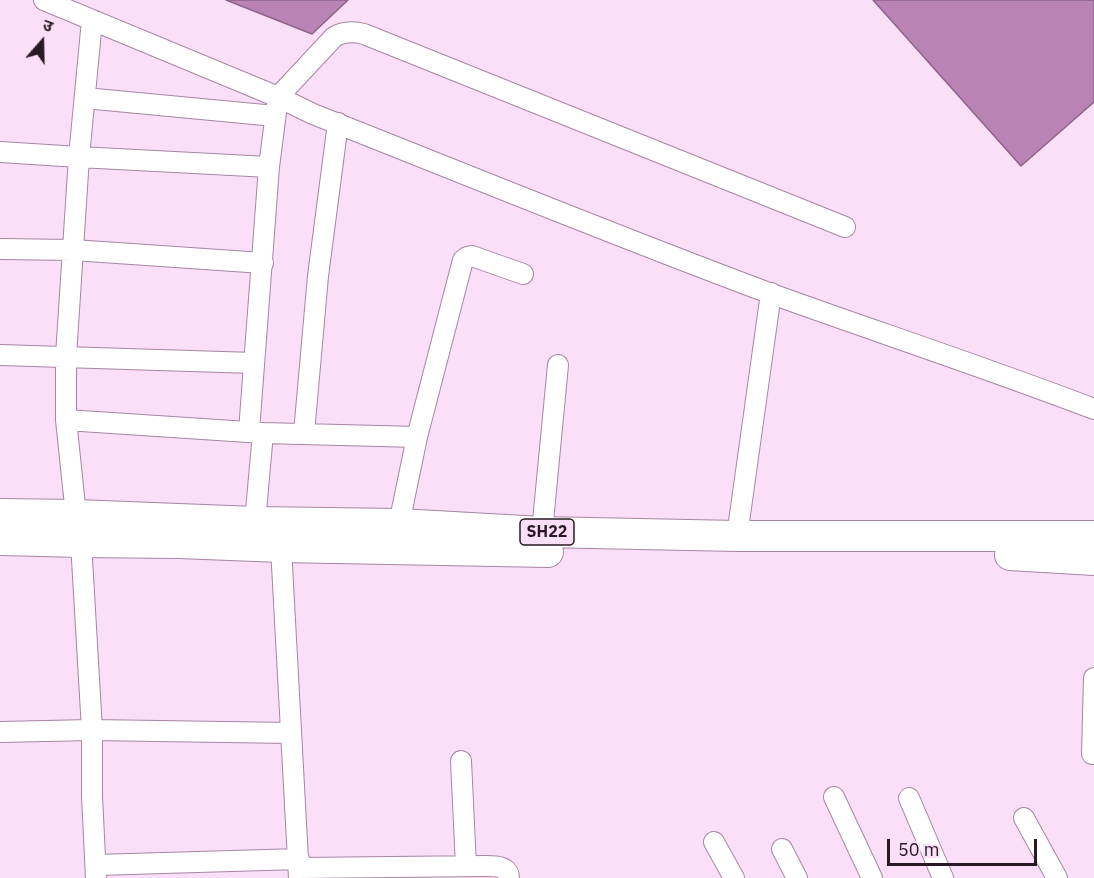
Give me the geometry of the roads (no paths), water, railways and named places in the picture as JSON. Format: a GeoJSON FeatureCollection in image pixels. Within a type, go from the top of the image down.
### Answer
{"type":"FeatureCollection","features":[{"type":"Feature","properties":{"kind":"main road","name":"SH22"},"geometry":{"type":"LineString","coordinates":[[0,514],[79,529],[179,543],[281,548],[845,546],[1094,536]]}},
{"type":"Feature","properties":{"kind":"main road","name":"SH22"},"geometry":{"type":"LineString","coordinates":[[0,540],[79,529],[255,522],[399,524],[542,532],[737,536],[845,546],[1094,560]]}},
{"type":"Feature","properties":{"kind":"street"},"geometry":{"type":"LineString","coordinates":[[44,0],[278,97],[313,114],[612,233],[771,293],[1094,409]]}},
{"type":"Feature","properties":{"kind":"street"},"geometry":{"type":"LineString","coordinates":[[92,20],[79,158],[66,356],[66,420],[79,529],[92,730],[92,796],[96,872],[466,866],[500,867],[509,873],[509,878]]}},
{"type":"Feature","properties":{"kind":"street"},"geometry":{"type":"LineString","coordinates":[[255,522],[254,363],[269,167],[278,97],[334,37],[341,33],[355,31],[845,227]]}},
{"type":"Feature","properties":{"kind":"street"},"geometry":{"type":"LineString","coordinates":[[85,98],[275,116]]}},
{"type":"Feature","properties":{"kind":"street"},"geometry":{"type":"LineString","coordinates":[[304,434],[318,276],[338,123]]}},
{"type":"Feature","properties":{"kind":"street"},"geometry":{"type":"LineString","coordinates":[[0,152],[269,167]]}},
{"type":"Feature","properties":{"kind":"street"},"geometry":{"type":"LineString","coordinates":[[0,249],[73,250],[263,263]]}},
{"type":"Feature","properties":{"kind":"street"},"geometry":{"type":"LineString","coordinates":[[399,524],[417,437],[463,260],[472,256],[523,274]]}},
{"type":"Feature","properties":{"kind":"street"},"geometry":{"type":"LineString","coordinates":[[737,536],[771,293]]}},
{"type":"Feature","properties":{"kind":"street"},"geometry":{"type":"LineString","coordinates":[[0,355],[254,363]]}},
{"type":"Feature","properties":{"kind":"street"},"geometry":{"type":"LineString","coordinates":[[542,532],[558,365]]}},
{"type":"Feature","properties":{"kind":"street"},"geometry":{"type":"LineString","coordinates":[[66,420],[256,432],[417,437]]}},
{"type":"Feature","properties":{"kind":"street"},"geometry":{"type":"LineString","coordinates":[[281,548],[299,869]]}},
{"type":"Feature","properties":{"kind":"street"},"geometry":{"type":"LineString","coordinates":[[1092,754],[1094,678]]}},
{"type":"Feature","properties":{"kind":"street"},"geometry":{"type":"LineString","coordinates":[[0,732],[92,730],[291,733]]}},
{"type":"Feature","properties":{"kind":"street"},"geometry":{"type":"LineString","coordinates":[[461,761],[466,866]]}},
{"type":"Feature","properties":{"kind":"street"},"geometry":{"type":"LineString","coordinates":[[834,797],[872,878]]}},
{"type":"Feature","properties":{"kind":"street"},"geometry":{"type":"LineString","coordinates":[[909,798],[943,878]]}},
{"type":"Feature","properties":{"kind":"street"},"geometry":{"type":"LineString","coordinates":[[1024,818],[1057,878]]}},
{"type":"Feature","properties":{"kind":"street"},"geometry":{"type":"LineString","coordinates":[[714,842],[734,878]]}},
{"type":"Feature","properties":{"kind":"street"},"geometry":{"type":"LineString","coordinates":[[782,849],[797,878]]}}]}
